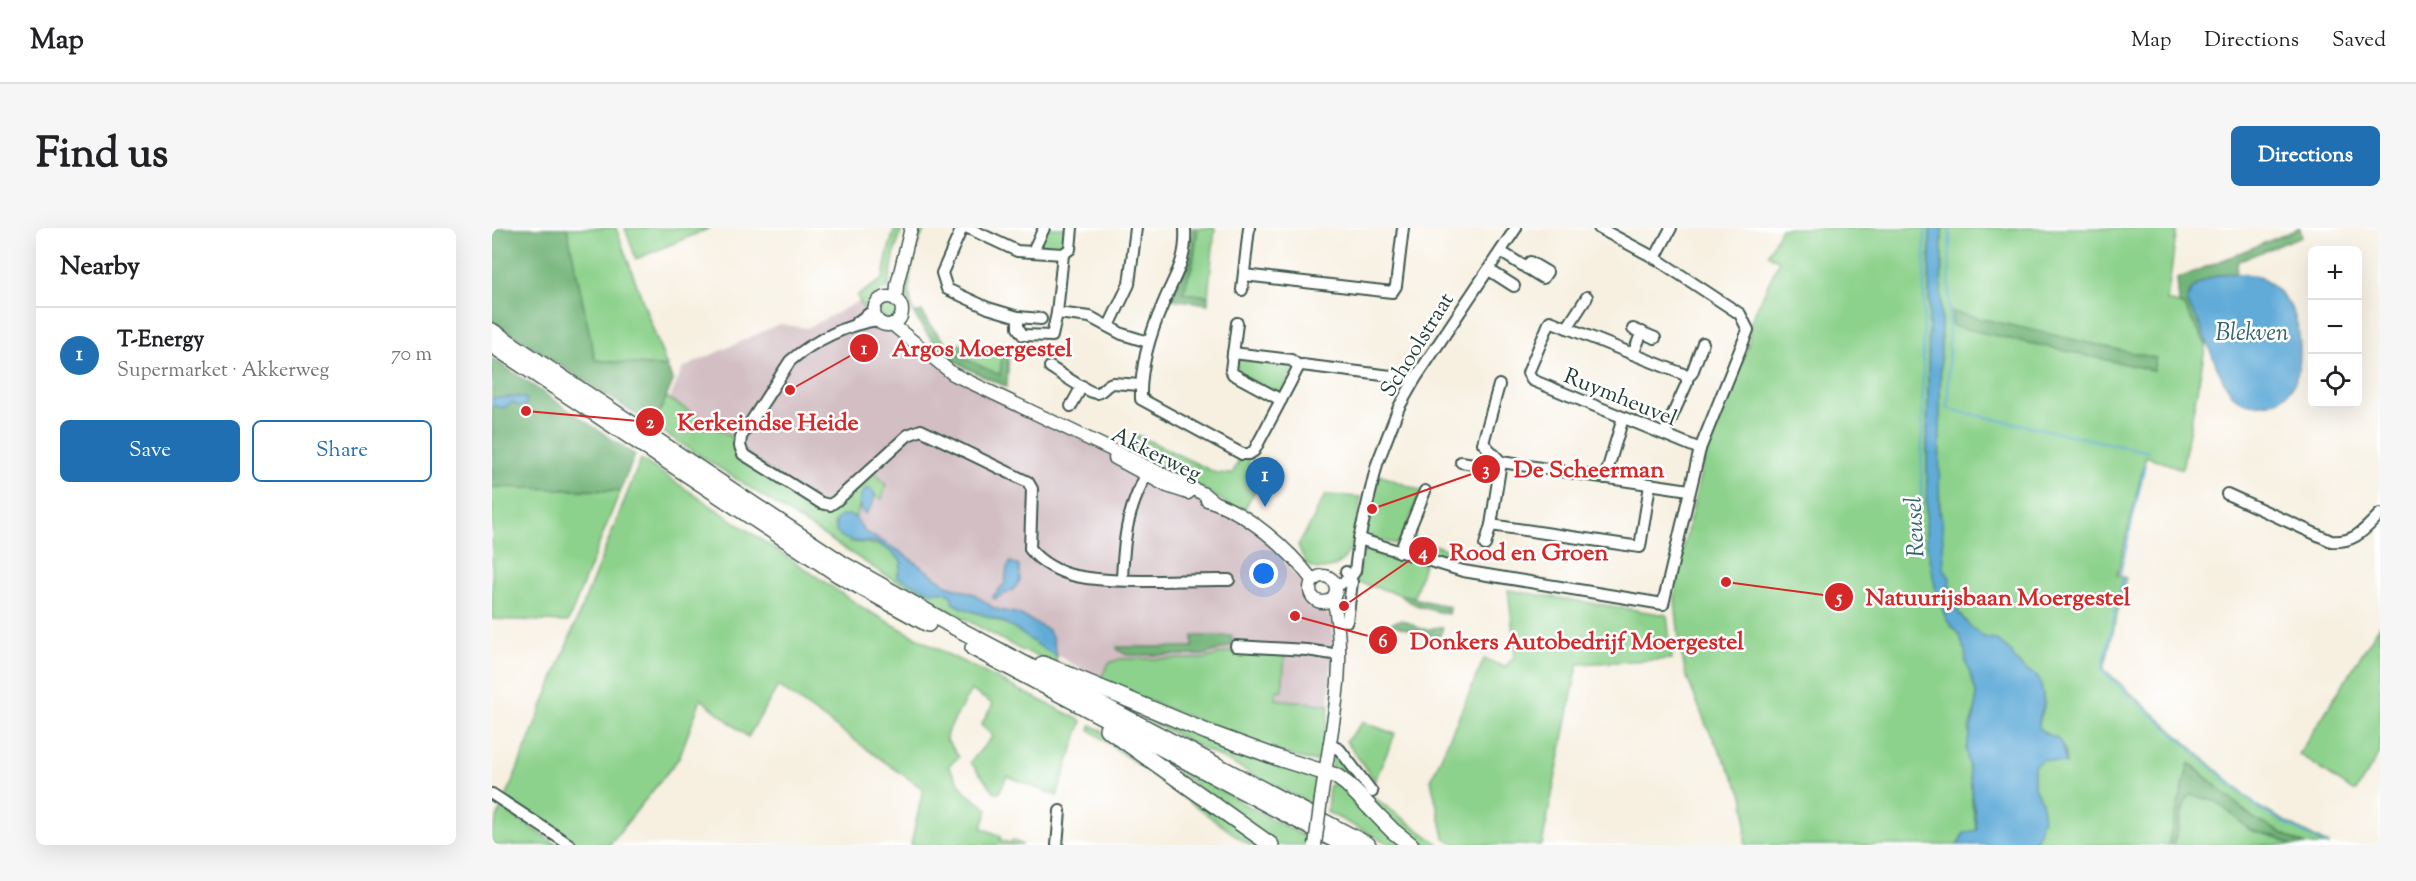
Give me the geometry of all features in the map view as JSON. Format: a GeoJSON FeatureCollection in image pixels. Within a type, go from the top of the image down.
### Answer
{"type":"FeatureCollection","features":[{"type":"Feature","properties":{"kind":"highway"},"geometry":{"type":"LineString","coordinates":[[492,331],[843,564],[946,623],[1368,845]]}},
{"type":"Feature","properties":{"kind":"highway"},"geometry":{"type":"LineString","coordinates":[[492,345],[839,575],[1080,706],[1344,845]]}},
{"type":"Feature","properties":{"kind":"highway"},"geometry":{"type":"LineString","coordinates":[[946,623],[1207,732],[1336,776],[1347,784],[1393,831],[1411,845]]}},
{"type":"Feature","properties":{"kind":"highway"},"geometry":{"type":"LineString","coordinates":[[1080,706],[1111,733],[1271,845]]}},
{"type":"Feature","properties":{"kind":"main road"},"geometry":{"type":"LineString","coordinates":[[891,299],[904,228]]}},
{"type":"Feature","properties":{"kind":"main road"},"geometry":{"type":"LineString","coordinates":[[891,299],[897,285],[911,228]]}},
{"type":"Feature","properties":{"kind":"main road"},"geometry":{"type":"LineString","coordinates":[[891,299],[902,310],[896,321],[885,325],[876,315],[878,302],[891,299]]}},
{"type":"Feature","properties":{"kind":"main road","name":"Akkerweg"},"geometry":{"type":"LineString","coordinates":[[896,321],[930,357],[953,374],[1098,442],[1149,471],[1204,494],[1263,531],[1317,579]]}},
{"type":"Feature","properties":{"kind":"main road"},"geometry":{"type":"LineString","coordinates":[[1315,845],[1340,665],[1338,632],[1332,592],[1328,577],[1317,579],[1310,587],[1311,596],[1316,601],[1332,592]]}},
{"type":"Feature","properties":{"kind":"street"},"geometry":{"type":"LineString","coordinates":[[962,228],[942,273],[947,289],[988,308],[1018,317],[1041,319]]}},
{"type":"Feature","properties":{"kind":"street"},"geometry":{"type":"LineString","coordinates":[[968,228],[1017,251],[1063,254],[1070,249],[1072,228]]}},
{"type":"Feature","properties":{"kind":"street"},"geometry":{"type":"LineString","coordinates":[[1034,251],[1044,228]]}},
{"type":"Feature","properties":{"kind":"street"},"geometry":{"type":"LineString","coordinates":[[1109,326],[1129,285],[1136,228]]}},
{"type":"Feature","properties":{"kind":"street"},"geometry":{"type":"LineString","coordinates":[[1185,228],[1184,257],[1148,342],[1140,385],[1141,399],[1242,454],[1250,454],[1254,451],[1299,366],[1306,364],[1415,379]]}},
{"type":"Feature","properties":{"kind":"street"},"geometry":{"type":"LineString","coordinates":[[1242,290],[1249,228]]}},
{"type":"Feature","properties":{"kind":"street"},"geometry":{"type":"LineString","coordinates":[[1244,275],[1392,292],[1396,286],[1403,228]]}},
{"type":"Feature","properties":{"kind":"street","name":"Schoolstraat"},"geometry":{"type":"LineString","coordinates":[[1347,621],[1352,588],[1348,575],[1355,571],[1359,539],[1377,464],[1392,423],[1415,379],[1516,228]]}},
{"type":"Feature","properties":{"kind":"street"},"geometry":{"type":"LineString","coordinates":[[1359,539],[1445,567],[1504,580],[1663,604],[1700,449],[1748,330],[1740,314],[1655,258],[1599,228]]}},
{"type":"Feature","properties":{"kind":"street"},"geometry":{"type":"LineString","coordinates":[[1655,258],[1671,228]]}},
{"type":"Feature","properties":{"kind":"street"},"geometry":{"type":"LineString","coordinates":[[1501,252],[1526,268]]}},
{"type":"Feature","properties":{"kind":"street"},"geometry":{"type":"LineString","coordinates":[[1018,317],[1018,328],[1023,334],[1048,337],[1054,333],[1063,254]]}},
{"type":"Feature","properties":{"kind":"street"},"geometry":{"type":"LineString","coordinates":[[1489,270],[1514,285]]}},
{"type":"Feature","properties":{"kind":"street"},"geometry":{"type":"LineString","coordinates":[[1587,297],[1567,328],[1683,374],[1687,378]]}},
{"type":"Feature","properties":{"kind":"street"},"geometry":{"type":"LineString","coordinates":[[1057,313],[1090,317],[1148,342]]}},
{"type":"Feature","properties":{"kind":"street"},"geometry":{"type":"LineString","coordinates":[[876,315],[801,351],[790,360],[741,437],[740,446],[743,454],[821,503],[830,505],[908,435],[921,430],[1028,482],[1032,489],[1030,549],[1038,559],[1077,577],[1229,580]]}},
{"type":"Feature","properties":{"kind":"street","name":"Ruymheuvel"},"geometry":{"type":"LineString","coordinates":[[1567,328],[1550,321],[1528,377],[1700,449]]}},
{"type":"Feature","properties":{"kind":"street"},"geometry":{"type":"LineString","coordinates":[[1237,323],[1233,374],[1281,400]]}},
{"type":"Feature","properties":{"kind":"street"},"geometry":{"type":"LineString","coordinates":[[1633,354],[1637,331],[1655,338]]}},
{"type":"Feature","properties":{"kind":"street"},"geometry":{"type":"LineString","coordinates":[[1664,434],[1703,343]]}},
{"type":"Feature","properties":{"kind":"street"},"geometry":{"type":"LineString","coordinates":[[1233,353],[1291,360],[1299,366]]}},
{"type":"Feature","properties":{"kind":"street"},"geometry":{"type":"LineString","coordinates":[[1050,367],[1097,393],[1108,384],[1140,385]]}},
{"type":"Feature","properties":{"kind":"street"},"geometry":{"type":"LineString","coordinates":[[1485,545],[1491,525],[1500,465],[1483,443],[1499,385]]}},
{"type":"Feature","properties":{"kind":"street"},"geometry":{"type":"LineString","coordinates":[[1071,406],[1082,386]]}},
{"type":"Feature","properties":{"kind":"street"},"geometry":{"type":"LineString","coordinates":[[1605,478],[1623,418]]}},
{"type":"Feature","properties":{"kind":"street"},"geometry":{"type":"LineString","coordinates":[[1461,462],[1689,490]]}},
{"type":"Feature","properties":{"kind":"street"},"geometry":{"type":"LineString","coordinates":[[1122,579],[1126,524],[1130,510],[1149,471]]}},
{"type":"Feature","properties":{"kind":"street"},"geometry":{"type":"LineString","coordinates":[[1491,525],[1640,547],[1650,485]]}},
{"type":"Feature","properties":{"kind":"street"},"geometry":{"type":"LineString","coordinates":[[1400,552],[1425,491]]}},
{"type":"Feature","properties":{"kind":"street"},"geometry":{"type":"LineString","coordinates":[[2227,494],[2331,541],[2343,542],[2358,537],[2380,514]]}},
{"type":"Feature","properties":{"kind":"street"},"geometry":{"type":"LineString","coordinates":[[1332,592],[1348,575]]}},
{"type":"Feature","properties":{"kind":"street"},"geometry":{"type":"LineString","coordinates":[[1236,646],[1307,650],[1333,654]]}},
{"type":"Feature","properties":{"kind":"street"},"geometry":{"type":"LineString","coordinates":[[1329,744],[1340,750],[1372,792]]}},
{"type":"Feature","properties":{"kind":"street"},"geometry":{"type":"LineString","coordinates":[[492,795],[570,845]]}},
{"type":"Feature","properties":{"kind":"street"},"geometry":{"type":"LineString","coordinates":[[1057,845],[1060,811]]}},
{"type":"Feature","properties":{"kind":"shaded area"},"geometry":{"type":"Polygon","coordinates":[[[863,299],[949,372],[1256,527],[1334,622],[1329,709],[1276,705],[1093,676],[659,423],[683,368],[779,324],[807,328],[863,299]]]}},
{"type":"Feature","properties":{"kind":"green space"},"geometry":{"type":"Polygon","coordinates":[[[492,228],[567,228],[595,360],[667,367],[673,381],[654,426],[492,321],[492,228]]]}},
{"type":"Feature","properties":{"kind":"green space"},"geometry":{"type":"Polygon","coordinates":[[[567,228],[616,228],[667,367],[595,360],[567,228]]]}},
{"type":"Feature","properties":{"kind":"green space"},"geometry":{"type":"Polygon","coordinates":[[[625,228],[710,228],[636,259],[625,228]]]}},
{"type":"Feature","properties":{"kind":"green space"},"geometry":{"type":"Polygon","coordinates":[[[895,228],[902,228],[888,289],[872,297],[866,313],[857,296],[883,279],[895,228]]]}},
{"type":"Feature","properties":{"kind":"green space"},"geometry":{"type":"Polygon","coordinates":[[[913,228],[925,228],[916,249],[911,270],[910,292],[914,314],[907,299],[899,292],[913,228]]]}},
{"type":"Feature","properties":{"kind":"green space"},"geometry":{"type":"Polygon","coordinates":[[[1043,228],[1067,228],[1064,251],[1034,249],[1043,228]]]}},
{"type":"Feature","properties":{"kind":"green space"},"geometry":{"type":"Polygon","coordinates":[[[1192,228],[1198,228],[1183,293],[1208,296],[1208,304],[1170,299],[1190,258],[1192,228]]]}},
{"type":"Feature","properties":{"kind":"green space"},"geometry":{"type":"Polygon","coordinates":[[[1198,228],[1215,228],[1208,296],[1182,293],[1193,265],[1198,228]]]}},
{"type":"Feature","properties":{"kind":"green space"},"geometry":{"type":"Polygon","coordinates":[[[1781,228],[1930,228],[1926,540],[1946,619],[1959,635],[1966,651],[1966,662],[1976,692],[1976,707],[1969,728],[1972,804],[1977,831],[1964,833],[1957,845],[1745,845],[1746,812],[1743,795],[1706,725],[1686,675],[1680,647],[1675,601],[1678,570],[1706,452],[1749,342],[1750,323],[1779,261],[1768,254],[1781,228]]]}},
{"type":"Feature","properties":{"kind":"green space"},"geometry":{"type":"Polygon","coordinates":[[[1942,228],[2177,228],[2167,301],[2183,305],[2206,344],[2182,469],[2146,456],[2117,575],[2126,578],[2104,669],[2257,806],[2329,845],[2305,845],[2253,818],[2190,763],[2168,845],[2035,845],[2043,817],[2042,802],[2034,787],[2034,766],[2042,759],[2066,763],[2064,749],[2058,741],[2039,728],[2044,705],[2037,678],[2023,668],[1998,642],[1984,638],[1974,631],[1957,611],[1944,569],[1939,487],[1942,228]],[[1952,313],[1952,326],[2153,370],[2155,358],[1952,313]]]}},
{"type":"Feature","properties":{"kind":"green space"},"geometry":{"type":"Polygon","coordinates":[[[2300,228],[2302,236],[2238,261],[2236,273],[2211,278],[2190,292],[2188,306],[2198,319],[2207,341],[2206,344],[2183,305],[2179,304],[2177,279],[2300,228]]]}},
{"type":"Feature","properties":{"kind":"green space"},"geometry":{"type":"Polygon","coordinates":[[[889,302],[895,305],[898,311],[895,317],[889,320],[883,317],[880,311],[883,305],[889,302]]]}},
{"type":"Feature","properties":{"kind":"green space"},"geometry":{"type":"Polygon","coordinates":[[[922,311],[929,324],[946,343],[1009,349],[1007,387],[953,360],[933,341],[914,314],[922,311]],[[962,349],[959,356],[1000,375],[1002,353],[962,349]]]}},
{"type":"Feature","properties":{"kind":"green space"},"geometry":{"type":"Polygon","coordinates":[[[1952,312],[2156,358],[2153,370],[1952,326],[1952,312]]]}},
{"type":"Feature","properties":{"kind":"green space"},"geometry":{"type":"Polygon","coordinates":[[[961,349],[1002,353],[1000,376],[959,356],[961,349]]]}},
{"type":"Feature","properties":{"kind":"green space"},"geometry":{"type":"Polygon","coordinates":[[[492,358],[635,455],[620,491],[492,487],[492,406],[504,408],[513,402],[518,406],[522,397],[492,398],[492,358]]]}},
{"type":"Feature","properties":{"kind":"green space"},"geometry":{"type":"Polygon","coordinates":[[[1237,358],[1295,364],[1281,395],[1237,373],[1237,358]]]}},
{"type":"Feature","properties":{"kind":"green space"},"geometry":{"type":"Polygon","coordinates":[[[492,365],[555,490],[620,491],[568,622],[492,619],[492,365]]]}},
{"type":"Feature","properties":{"kind":"green space"},"geometry":{"type":"Polygon","coordinates":[[[666,397],[731,437],[737,446],[821,508],[874,471],[886,485],[882,499],[875,496],[874,492],[865,490],[855,517],[848,515],[836,520],[834,525],[850,542],[878,545],[890,550],[902,561],[897,577],[946,592],[952,597],[953,603],[1009,625],[1057,656],[1055,661],[1071,668],[1021,650],[882,573],[654,426],[666,397]]]}},
{"type":"Feature","properties":{"kind":"green space"},"geometry":{"type":"Polygon","coordinates":[[[1137,435],[1216,473],[1232,474],[1241,456],[1248,457],[1251,471],[1261,486],[1256,489],[1242,513],[1199,486],[1130,452],[1137,435]]]}},
{"type":"Feature","properties":{"kind":"green space"},"geometry":{"type":"Polygon","coordinates":[[[641,459],[868,611],[949,655],[1082,721],[1057,796],[1007,776],[999,793],[995,792],[970,762],[993,736],[981,725],[993,704],[971,690],[947,733],[946,739],[959,757],[948,766],[966,793],[988,809],[982,828],[1001,836],[1000,840],[1011,843],[1012,840],[1023,845],[911,845],[923,789],[778,686],[748,737],[701,699],[679,758],[609,845],[573,845],[505,800],[641,459]]]}},
{"type":"Feature","properties":{"kind":"green space"},"geometry":{"type":"Polygon","coordinates":[[[1377,474],[1421,491],[1401,541],[1396,544],[1364,535],[1377,474]]]}},
{"type":"Feature","properties":{"kind":"green space"},"geometry":{"type":"Polygon","coordinates":[[[1326,495],[1361,497],[1355,531],[1348,552],[1342,561],[1333,566],[1317,569],[1306,562],[1298,545],[1326,495]]]}},
{"type":"Feature","properties":{"kind":"green space"},"geometry":{"type":"Polygon","coordinates":[[[1412,536],[1445,549],[1443,561],[1410,550],[1408,545],[1412,536]]]}},
{"type":"Feature","properties":{"kind":"green space"},"geometry":{"type":"Polygon","coordinates":[[[1365,547],[1424,564],[1414,598],[1356,582],[1365,547]]]}},
{"type":"Feature","properties":{"kind":"green space"},"geometry":{"type":"Polygon","coordinates":[[[1508,590],[1667,615],[1672,659],[1578,664],[1542,845],[1455,845],[1444,837],[1431,780],[1484,659],[1505,667],[1514,657],[1508,590]]]}},
{"type":"Feature","properties":{"kind":"green space"},"geometry":{"type":"Polygon","coordinates":[[[1398,594],[1450,607],[1448,614],[1415,605],[1398,594]]]}},
{"type":"Feature","properties":{"kind":"green space"},"geometry":{"type":"Polygon","coordinates":[[[1400,620],[1423,629],[1443,628],[1439,638],[1389,624],[1400,620]]]}},
{"type":"Feature","properties":{"kind":"green space"},"geometry":{"type":"Polygon","coordinates":[[[2380,625],[2380,753],[2356,791],[2353,791],[2299,754],[2380,625]]]}},
{"type":"Feature","properties":{"kind":"green space"},"geometry":{"type":"Polygon","coordinates":[[[1193,636],[1232,636],[1231,646],[1203,655],[1127,655],[1117,647],[1193,647],[1193,636]]]}},
{"type":"Feature","properties":{"kind":"green space"},"geometry":{"type":"Polygon","coordinates":[[[1240,649],[1285,651],[1282,690],[1276,691],[1276,699],[1329,705],[1323,754],[1315,762],[1270,750],[1099,681],[1109,663],[1120,659],[1203,659],[1240,649]]]}},
{"type":"Feature","properties":{"kind":"green space"},"geometry":{"type":"Polygon","coordinates":[[[1078,684],[1316,775],[1318,783],[1314,806],[1078,684]]]}},
{"type":"Feature","properties":{"kind":"green space"},"geometry":{"type":"Polygon","coordinates":[[[1363,722],[1395,734],[1375,781],[1346,741],[1363,722]]]}},
{"type":"Feature","properties":{"kind":"green space"},"geometry":{"type":"Polygon","coordinates":[[[1091,725],[1263,845],[1249,845],[1090,730],[1091,725]]]}},
{"type":"Feature","properties":{"kind":"green space"},"geometry":{"type":"Polygon","coordinates":[[[1334,750],[1362,789],[1440,845],[1421,845],[1397,828],[1331,768],[1334,750]]]}},
{"type":"Feature","properties":{"kind":"green space"},"geometry":{"type":"Polygon","coordinates":[[[1155,755],[1309,839],[1309,845],[1276,845],[1155,755]]]}},
{"type":"Feature","properties":{"kind":"green space"},"geometry":{"type":"Polygon","coordinates":[[[2189,763],[2253,818],[2305,845],[2292,845],[2279,838],[2250,830],[2216,801],[2190,795],[2186,800],[2172,845],[2168,845],[2189,763]]]}},
{"type":"Feature","properties":{"kind":"green space"},"geometry":{"type":"Polygon","coordinates":[[[1337,784],[1405,845],[1391,845],[1327,812],[1329,785],[1337,784]]]}},
{"type":"Feature","properties":{"kind":"green space"},"geometry":{"type":"Polygon","coordinates":[[[2190,795],[2216,801],[2250,830],[2279,838],[2292,845],[2172,845],[2177,835],[2186,800],[2190,795]]]}},
{"type":"Feature","properties":{"kind":"green space"},"geometry":{"type":"Polygon","coordinates":[[[501,808],[558,845],[492,845],[492,832],[501,808]]]}},
{"type":"Feature","properties":{"kind":"water"},"geometry":{"type":"Polygon","coordinates":[[[1930,228],[1942,228],[1939,512],[1942,519],[1944,569],[1950,578],[1949,590],[1958,608],[1958,613],[1972,628],[1984,637],[1995,639],[2012,653],[2024,669],[2036,675],[2041,685],[2044,704],[2039,728],[2046,734],[2057,738],[2062,745],[2066,764],[2043,759],[2034,766],[2034,787],[2042,802],[2043,817],[2035,845],[1957,845],[1964,833],[1977,830],[1966,749],[1976,707],[1976,692],[1959,635],[1946,619],[1936,592],[1926,540],[1930,228]]]}},
{"type":"Feature","properties":{"kind":"water","name":"Blekven"},"geometry":{"type":"Polygon","coordinates":[[[2229,273],[2253,275],[2265,280],[2284,298],[2294,314],[2300,346],[2296,379],[2289,391],[2274,401],[2249,404],[2232,394],[2218,369],[2198,320],[2187,304],[2188,297],[2196,286],[2215,276],[2229,273]]]}},
{"type":"Feature","properties":{"kind":"water"},"geometry":{"type":"Polygon","coordinates":[[[522,397],[527,399],[525,406],[518,406],[513,402],[504,408],[492,406],[492,398],[522,397]]]}},
{"type":"Feature","properties":{"kind":"water"},"geometry":{"type":"Polygon","coordinates":[[[868,488],[874,492],[874,498],[865,514],[860,510],[860,501],[863,492],[868,488]]]}},
{"type":"Feature","properties":{"kind":"water"},"geometry":{"type":"Polygon","coordinates":[[[848,515],[855,517],[865,532],[899,551],[947,585],[974,594],[995,609],[1019,614],[1048,630],[1052,636],[1057,656],[1005,623],[953,603],[952,597],[946,592],[931,592],[897,577],[902,562],[889,550],[873,542],[849,540],[836,532],[836,520],[848,515]]]}},
{"type":"Feature","properties":{"kind":"water"},"geometry":{"type":"Polygon","coordinates":[[[1011,562],[1019,566],[1020,581],[1013,590],[994,599],[993,596],[1005,583],[1007,567],[1011,562]]]}},
{"type":"Feature","properties":{"kind":"waterway","name":"Reusel"},"geometry":{"type":"LineString","coordinates":[[1921,504],[1925,228]]}},
{"type":"Feature","properties":{"kind":"waterway"},"geometry":{"type":"LineString","coordinates":[[1950,228],[1948,409],[2149,452]]}},
{"type":"Feature","properties":{"kind":"waterway"},"geometry":{"type":"LineString","coordinates":[[2120,574],[2145,465]]}},
{"type":"Feature","properties":{"kind":"waterway"},"geometry":{"type":"LineString","coordinates":[[2123,577],[2102,671],[2261,810],[2326,845]]}},
{"type":"Feature","properties":{"kind":"place","name":"Argos Moergestel"},"geometry":{"type":"Point","coordinates":[790,390]}},
{"type":"Feature","properties":{"kind":"place","name":"Kerkeindse Heide"},"geometry":{"type":"Point","coordinates":[526,411]}},
{"type":"Feature","properties":{"kind":"place","name":"T-Energy"},"geometry":{"type":"Point","coordinates":[1265,507]}},
{"type":"Feature","properties":{"kind":"place","name":"De Scheerman"},"geometry":{"type":"Point","coordinates":[1372,509]}},
{"type":"Feature","properties":{"kind":"place","name":"Natuurijsbaan Moergestel"},"geometry":{"type":"Point","coordinates":[1726,582]}},
{"type":"Feature","properties":{"kind":"place","name":"Rood en Groen"},"geometry":{"type":"Point","coordinates":[1344,606]}},
{"type":"Feature","properties":{"kind":"place","name":"Donkers Autobedrijf Moergestel"},"geometry":{"type":"Point","coordinates":[1295,616]}}]}
